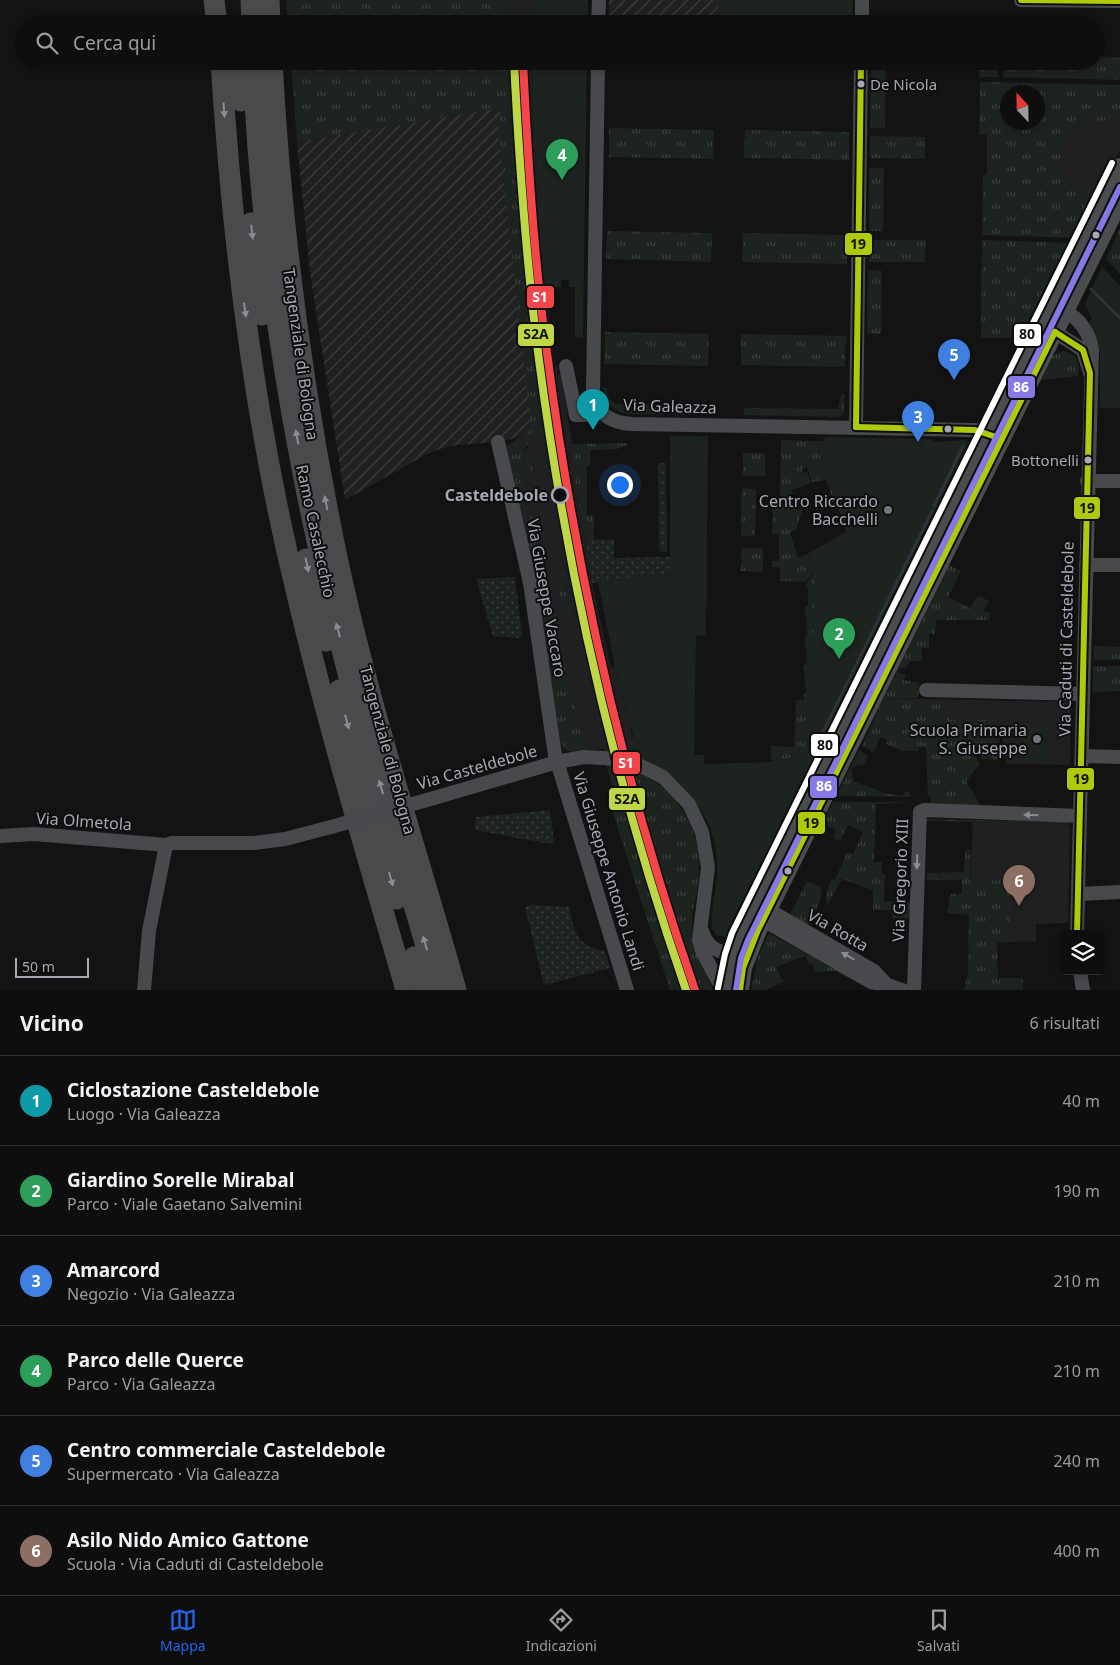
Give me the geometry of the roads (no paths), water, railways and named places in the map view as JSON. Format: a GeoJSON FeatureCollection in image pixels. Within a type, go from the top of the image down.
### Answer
{"type":"FeatureCollection","features":[{"type":"Feature","properties":{"kind":"highway"},"geometry":{"type":"LineString","coordinates":[[214,0],[216,15]]}},
{"type":"Feature","properties":{"kind":"highway"},"geometry":{"type":"LineString","coordinates":[[218,15],[219,0]]}},
{"type":"Feature","properties":{"kind":"highway"},"geometry":{"type":"LineString","coordinates":[[236,0],[237,15]]}},
{"type":"Feature","properties":{"kind":"highway"},"geometry":{"type":"LineString","coordinates":[[251,0],[252,15]]}},
{"type":"Feature","properties":{"kind":"highway"},"geometry":{"type":"LineString","coordinates":[[269,0],[270,15]]}},
{"type":"Feature","properties":{"kind":"highway"},"geometry":{"type":"LineString","coordinates":[[277,0],[277,15]]}},
{"type":"Feature","properties":{"kind":"highway"},"geometry":{"type":"LineString","coordinates":[[222,70],[227,154],[238,261],[269,463],[296,593],[317,676],[406,990]]}},
{"type":"Feature","properties":{"kind":"highway","name":"Ramo Casalecchio"},"geometry":{"type":"LineString","coordinates":[[239,70],[257,277],[274,397],[294,501],[319,617],[423,990]]}},
{"type":"Feature","properties":{"kind":"highway","name":"Ramo Casalecchio"},"geometry":{"type":"LineString","coordinates":[[254,70],[258,147],[272,274],[287,384],[308,497],[345,657],[439,990]]}},
{"type":"Feature","properties":{"kind":"highway","name":"Tangenziale di Bologna"},"geometry":{"type":"LineString","coordinates":[[272,70],[277,162],[299,349],[315,450],[339,564],[385,742],[456,990]]}},
{"type":"Feature","properties":{"kind":"highway"},"geometry":{"type":"LineString","coordinates":[[277,70],[277,162]]}},
{"type":"Feature","properties":{"kind":"main road"},"geometry":{"type":"LineString","coordinates":[[1056,320],[1120,167]]}},
{"type":"Feature","properties":{"kind":"main road"},"geometry":{"type":"LineString","coordinates":[[729,976],[996,436],[1120,200]]}},
{"type":"Feature","properties":{"kind":"main road"},"geometry":{"type":"LineString","coordinates":[[729,976],[766,915],[813,806]]}},
{"type":"Feature","properties":{"kind":"main road"},"geometry":{"type":"LineString","coordinates":[[729,976],[740,990]]}},
{"type":"Feature","properties":{"kind":"street"},"geometry":{"type":"LineString","coordinates":[[598,15],[599,0]]}},
{"type":"Feature","properties":{"kind":"street"},"geometry":{"type":"LineString","coordinates":[[862,0],[862,15]]}},
{"type":"Feature","properties":{"kind":"street"},"geometry":{"type":"LineString","coordinates":[[1021,0],[1120,1]]}},
{"type":"Feature","properties":{"kind":"street","name":"Via Galeazza"},"geometry":{"type":"LineString","coordinates":[[598,70],[593,386],[594,398],[600,410],[609,419],[621,424],[975,430],[996,436]]}},
{"type":"Feature","properties":{"kind":"street"},"geometry":{"type":"LineString","coordinates":[[856,427],[861,70]]}},
{"type":"Feature","properties":{"kind":"street","name":"Via Caduti di Casteldebole"},"geometry":{"type":"LineString","coordinates":[[1056,320],[1083,350],[1090,373]]}},
{"type":"Feature","properties":{"kind":"street","name":"Via Caduti di Casteldebole"},"geometry":{"type":"LineString","coordinates":[[1056,320],[1082,326],[1089,335],[1092,350],[1087,480],[1077,930]]}},
{"type":"Feature","properties":{"kind":"street"},"geometry":{"type":"LineString","coordinates":[[566,366],[576,416],[588,415],[600,410]]}},
{"type":"Feature","properties":{"kind":"street","name":"Via Giuseppe Vaccaro"},"geometry":{"type":"LineString","coordinates":[[498,442],[530,583],[557,762]]}},
{"type":"Feature","properties":{"kind":"street"},"geometry":{"type":"LineString","coordinates":[[1087,480],[1120,482]]}},
{"type":"Feature","properties":{"kind":"street"},"geometry":{"type":"LineString","coordinates":[[1086,565],[1120,565]]}},
{"type":"Feature","properties":{"kind":"street"},"geometry":{"type":"LineString","coordinates":[[926,690],[1083,694]]}},
{"type":"Feature","properties":{"kind":"street","name":"Via Caduti di Casteldebole"},"geometry":{"type":"LineString","coordinates":[[1082,756],[1120,757]]}},
{"type":"Feature","properties":{"kind":"street","name":"Via Casteldebole"},"geometry":{"type":"LineString","coordinates":[[169,844],[254,843],[285,839],[557,762],[607,757],[639,765],[671,784],[696,815],[704,842],[708,867],[700,947],[708,961],[729,976]]}},
{"type":"Feature","properties":{"kind":"street","name":"Via Giuseppe Antonio Landi"},"geometry":{"type":"LineString","coordinates":[[557,762],[627,990]]}},
{"type":"Feature","properties":{"kind":"street","name":"Via Gregorio XIII"},"geometry":{"type":"LineString","coordinates":[[914,990],[920,812],[924,810],[1080,816]]}},
{"type":"Feature","properties":{"kind":"street","name":"Via Olmetola"},"geometry":{"type":"LineString","coordinates":[[0,836],[34,834],[169,844]]}},
{"type":"Feature","properties":{"kind":"street"},"geometry":{"type":"LineString","coordinates":[[144,990],[149,931],[169,844]]}},
{"type":"Feature","properties":{"kind":"street"},"geometry":{"type":"LineString","coordinates":[[1078,894],[1120,892]]}},
{"type":"Feature","properties":{"kind":"street","name":"Via Rotta"},"geometry":{"type":"LineString","coordinates":[[766,915],[871,982],[886,988],[902,990]]}},
{"type":"Feature","properties":{"kind":"street"},"geometry":{"type":"LineString","coordinates":[[701,925],[705,938],[729,976]]}},
{"type":"Feature","properties":{"kind":"street"},"geometry":{"type":"LineString","coordinates":[[1081,975],[1083,990]]}},
{"type":"Feature","properties":{"kind":"waterway"},"geometry":{"type":"LineString","coordinates":[[1091,289],[1120,318]]}},
{"type":"Feature","properties":{"kind":"waterway"},"geometry":{"type":"LineString","coordinates":[[934,506],[963,446]]}},
{"type":"Feature","properties":{"kind":"waterway"},"geometry":{"type":"LineString","coordinates":[[818,742],[932,511]]}},
{"type":"Feature","properties":{"kind":"place","name":"De Nicola"},"geometry":{"type":"Point","coordinates":[861,84]}},
{"type":"Feature","properties":{"kind":"place","name":"Parco delle Querce"},"geometry":{"type":"Point","coordinates":[562,180]}},
{"type":"Feature","properties":{"kind":"place","name":"Centro commerciale Casteldebole"},"geometry":{"type":"Point","coordinates":[954,380]}},
{"type":"Feature","properties":{"kind":"place","name":"Ciclostazione Casteldebole"},"geometry":{"type":"Point","coordinates":[593,430]}},
{"type":"Feature","properties":{"kind":"place","name":"Amarcord"},"geometry":{"type":"Point","coordinates":[918,442]}},
{"type":"Feature","properties":{"kind":"place","name":"Bottonelli"},"geometry":{"type":"Point","coordinates":[1088,460]}},
{"type":"Feature","properties":{"kind":"place","name":"Casteldebole"},"geometry":{"type":"Point","coordinates":[560,495]}},
{"type":"Feature","properties":{"kind":"place","name":"Centro Riccardo Bacchelli"},"geometry":{"type":"Point","coordinates":[888,510]}},
{"type":"Feature","properties":{"kind":"place","name":"Giardino Sorelle Mirabal"},"geometry":{"type":"Point","coordinates":[839,659]}},
{"type":"Feature","properties":{"kind":"place","name":"Scuola Primaria S. Giuseppe"},"geometry":{"type":"Point","coordinates":[1037,739]}},
{"type":"Feature","properties":{"kind":"place","name":"Asilo Nido Amico Gattone"},"geometry":{"type":"Point","coordinates":[1019,906]}}]}
